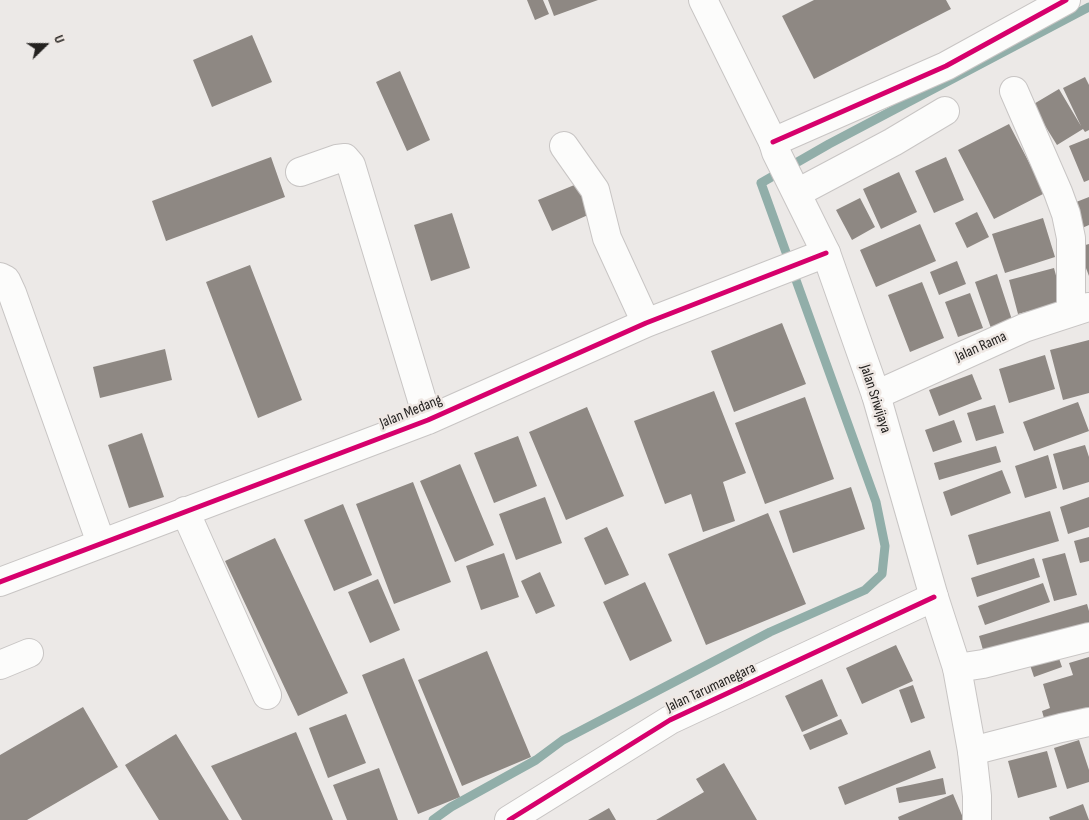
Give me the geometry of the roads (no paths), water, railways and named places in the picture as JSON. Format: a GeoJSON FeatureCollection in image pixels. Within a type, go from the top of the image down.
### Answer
{"type":"FeatureCollection","features":[{"type":"Feature","properties":{"kind":"street","name":"Jalan Sriwijaya"},"geometry":{"type":"LineString","coordinates":[[703,0],[826,253],[876,396],[934,597],[957,668],[972,751],[977,796],[977,820]]}},
{"type":"Feature","properties":{"kind":"street"},"geometry":{"type":"LineString","coordinates":[[775,147],[946,66],[1066,0]]}},
{"type":"Feature","properties":{"kind":"street"},"geometry":{"type":"LineString","coordinates":[[1014,92],[1066,214],[1080,309]]}},
{"type":"Feature","properties":{"kind":"street"},"geometry":{"type":"LineString","coordinates":[[794,188],[894,142],[945,111]]}},
{"type":"Feature","properties":{"kind":"street"},"geometry":{"type":"LineString","coordinates":[[564,146],[595,190],[607,238],[646,323]]}},
{"type":"Feature","properties":{"kind":"street"},"geometry":{"type":"LineString","coordinates":[[300,172],[344,158],[351,165],[428,420]]}},
{"type":"Feature","properties":{"kind":"street","name":"Jalan Medang"},"geometry":{"type":"LineString","coordinates":[[0,582],[428,420],[646,323],[826,253]]}},
{"type":"Feature","properties":{"kind":"street"},"geometry":{"type":"LineString","coordinates":[[0,277],[6,280],[12,293],[101,543]]}},
{"type":"Feature","properties":{"kind":"street","name":"Jalan Rama"},"geometry":{"type":"LineString","coordinates":[[876,396],[1024,328],[1080,309]]}},
{"type":"Feature","properties":{"kind":"street"},"geometry":{"type":"LineString","coordinates":[[185,511],[267,695]]}},
{"type":"Feature","properties":{"kind":"street","name":"Jalan Tarumanegara"},"geometry":{"type":"LineString","coordinates":[[509,820],[670,720],[934,597]]}},
{"type":"Feature","properties":{"kind":"street"},"geometry":{"type":"LineString","coordinates":[[957,668],[983,664],[1089,637]]}},
{"type":"Feature","properties":{"kind":"street"},"geometry":{"type":"LineString","coordinates":[[0,665],[29,653]]}},
{"type":"Feature","properties":{"kind":"street"},"geometry":{"type":"LineString","coordinates":[[972,751],[1089,722]]}},
{"type":"Feature","properties":{"kind":"waterway"},"geometry":{"type":"LineString","coordinates":[[433,820],[451,807],[536,760],[563,740],[770,632],[865,590],[882,574],[885,546],[876,502],[761,183],[829,144],[1089,7]]}}]}
